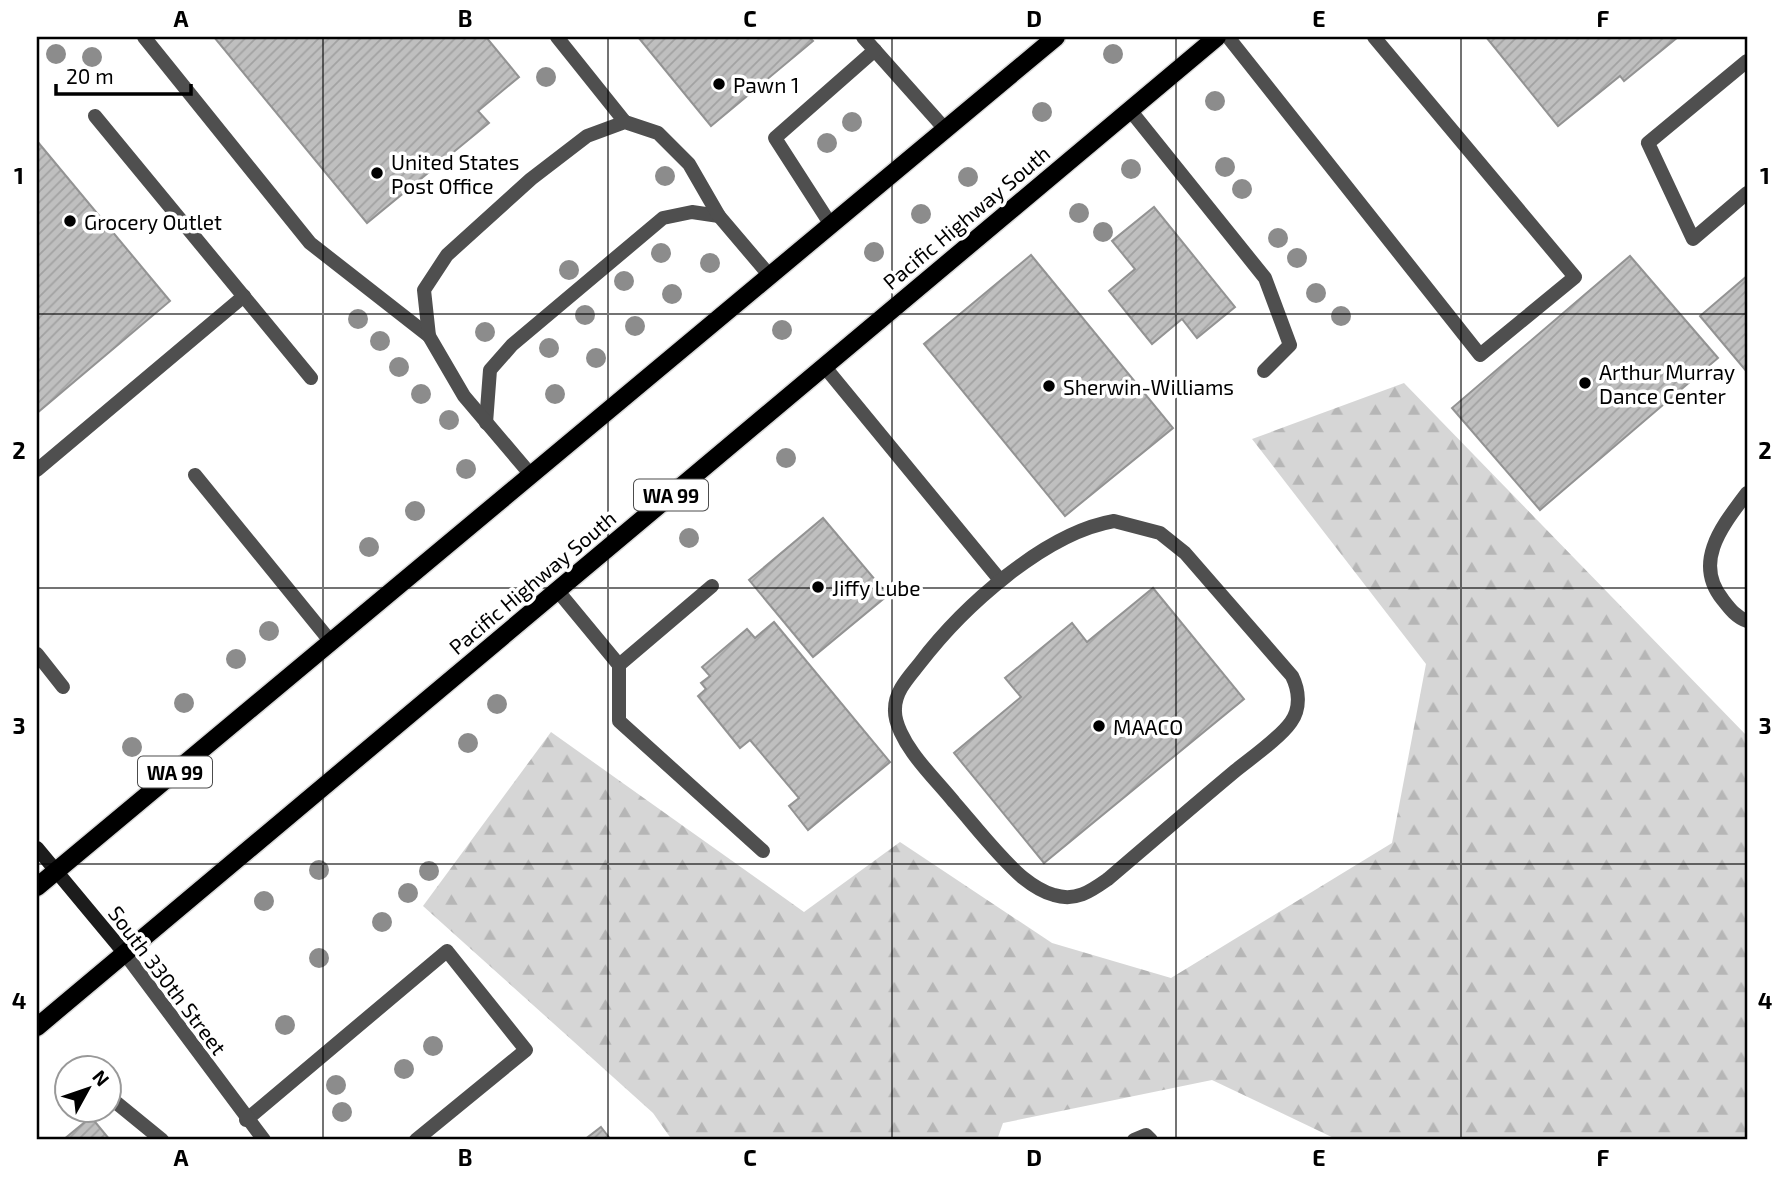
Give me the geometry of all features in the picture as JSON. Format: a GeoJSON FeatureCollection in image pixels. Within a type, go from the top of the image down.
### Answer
{"type":"FeatureCollection","features":[{"type":"Feature","properties":{"kind":"main road","name":"WA 99"},"geometry":{"type":"LineString","coordinates":[[37,887],[1056,37]]}},
{"type":"Feature","properties":{"kind":"main road","name":"Pacific Highway South"},"geometry":{"type":"LineString","coordinates":[[37,1027],[1217,37]]}},
{"type":"Feature","properties":{"kind":"street"},"geometry":{"type":"LineString","coordinates":[[144,37],[310,243],[429,336],[464,396],[531,475]]}},
{"type":"Feature","properties":{"kind":"street"},"geometry":{"type":"LineString","coordinates":[[557,37],[625,122],[658,133],[689,164],[719,216],[770,276]]}},
{"type":"Feature","properties":{"kind":"street"},"geometry":{"type":"LineString","coordinates":[[863,37],[945,130]]}},
{"type":"Feature","properties":{"kind":"street"},"geometry":{"type":"LineString","coordinates":[[1228,37],[1480,355],[1575,277],[1374,37]]}},
{"type":"Feature","properties":{"kind":"street"},"geometry":{"type":"LineString","coordinates":[[831,225],[775,138],[875,50]]}},
{"type":"Feature","properties":{"kind":"street"},"geometry":{"type":"LineString","coordinates":[[1747,61],[1648,144],[1693,239],[1747,193]]}},
{"type":"Feature","properties":{"kind":"street"},"geometry":{"type":"LineString","coordinates":[[1130,110],[1265,278],[1290,345],[1264,370]]}},
{"type":"Feature","properties":{"kind":"street"},"geometry":{"type":"LineString","coordinates":[[95,116],[311,379]]}},
{"type":"Feature","properties":{"kind":"street"},"geometry":{"type":"LineString","coordinates":[[429,336],[424,290],[447,255],[531,179],[587,136],[625,122]]}},
{"type":"Feature","properties":{"kind":"street"},"geometry":{"type":"LineString","coordinates":[[486,423],[490,370],[512,345],[663,218],[692,212],[719,216]]}},
{"type":"Feature","properties":{"kind":"street"},"geometry":{"type":"LineString","coordinates":[[37,470],[244,296]]}},
{"type":"Feature","properties":{"kind":"street"},"geometry":{"type":"LineString","coordinates":[[824,366],[1000,580]]}},
{"type":"Feature","properties":{"kind":"street"},"geometry":{"type":"LineString","coordinates":[[195,475],[331,642]]}},
{"type":"Feature","properties":{"kind":"street"},"geometry":{"type":"LineString","coordinates":[[1747,493],[1726,521],[1710,552],[1711,582],[1721,599],[1738,618],[1747,621]]}},
{"type":"Feature","properties":{"kind":"street"},"geometry":{"type":"LineString","coordinates":[[1114,521],[1160,533],[1185,553],[1214,583],[1292,676],[1297,687],[1296,712],[1291,723],[1108,879],[1080,896],[1070,898],[1055,895],[1035,888],[1021,876],[913,753],[898,726],[894,711],[904,685],[924,657],[1000,580],[1060,541],[1091,525],[1114,521]]}},
{"type":"Feature","properties":{"kind":"street"},"geometry":{"type":"LineString","coordinates":[[619,665],[712,586]]}},
{"type":"Feature","properties":{"kind":"street"},"geometry":{"type":"LineString","coordinates":[[557,590],[619,665],[618,721],[764,852]]}},
{"type":"Feature","properties":{"kind":"street"},"geometry":{"type":"LineString","coordinates":[[37,654],[63,687]]}},
{"type":"Feature","properties":{"kind":"street","name":"South 330th Street"},"geometry":{"type":"LineString","coordinates":[[37,848],[126,955],[246,1120],[264,1140]]}},
{"type":"Feature","properties":{"kind":"street"},"geometry":{"type":"LineString","coordinates":[[246,1120],[447,951],[526,1050],[416,1140]]}},
{"type":"Feature","properties":{"kind":"street"},"geometry":{"type":"LineString","coordinates":[[122,1107],[162,1140]]}},
{"type":"Feature","properties":{"kind":"street"},"geometry":{"type":"LineString","coordinates":[[1134,1140],[1146,1135],[1151,1140]]}},
{"type":"Feature","properties":{"kind":"green space"},"geometry":{"type":"Polygon","coordinates":[[[1404,383],[1747,736],[1747,1140],[1338,1140],[1212,1080],[1003,1123],[997,1140],[672,1140],[653,1113],[423,906],[551,732],[804,912],[900,842],[1052,943],[1171,978],[1392,843],[1426,664],[1252,439],[1404,383]]]}},
{"type":"Feature","properties":{"kind":"building","name":"United States Post Office"},"geometry":{"type":"Polygon","coordinates":[[[214,37],[486,37],[519,77],[478,111],[489,123],[367,223],[214,37]]]}},
{"type":"Feature","properties":{"kind":"building","name":"Pawn 1"},"geometry":{"type":"Polygon","coordinates":[[[638,37],[809,37],[813,41],[711,126],[638,37]]]}},
{"type":"Feature","properties":{"kind":"building"},"geometry":{"type":"Polygon","coordinates":[[[1486,37],[1678,37],[1624,81],[1620,76],[1558,126],[1486,37]]]}},
{"type":"Feature","properties":{"kind":"building","name":"Grocery Outlet"},"geometry":{"type":"Polygon","coordinates":[[[37,141],[170,301],[37,413],[37,141]]]}},
{"type":"Feature","properties":{"kind":"building"},"geometry":{"type":"Polygon","coordinates":[[[1154,207],[1235,307],[1197,338],[1182,319],[1152,344],[1109,291],[1135,269],[1112,241],[1154,207]]]}},
{"type":"Feature","properties":{"kind":"building","name":"Sherwin-Williams"},"geometry":{"type":"Polygon","coordinates":[[[1031,255],[1173,428],[1065,516],[924,344],[1031,255]]]}},
{"type":"Feature","properties":{"kind":"building","name":"Arthur Murray Dance Center"},"geometry":{"type":"Polygon","coordinates":[[[1630,256],[1718,358],[1540,510],[1452,408],[1630,256]]]}},
{"type":"Feature","properties":{"kind":"building"},"geometry":{"type":"Polygon","coordinates":[[[1747,276],[1747,372],[1700,316],[1747,276]]]}},
{"type":"Feature","properties":{"kind":"building","name":"Jiffy Lube"},"geometry":{"type":"Polygon","coordinates":[[[823,518],[888,595],[813,657],[749,580],[823,518]]]}},
{"type":"Feature","properties":{"kind":"building","name":"MAACO"},"geometry":{"type":"Polygon","coordinates":[[[1153,588],[1244,699],[1044,863],[954,753],[1021,697],[1005,678],[1072,623],[1087,642],[1153,588]]]}},
{"type":"Feature","properties":{"kind":"building"},"geometry":{"type":"Polygon","coordinates":[[[774,622],[890,762],[808,830],[789,806],[799,798],[750,740],[740,748],[698,696],[706,689],[701,683],[710,676],[702,667],[747,629],[755,638],[774,622]]]}},
{"type":"Feature","properties":{"kind":"building"},"geometry":{"type":"Polygon","coordinates":[[[82,1124],[97,1124],[110,1140],[63,1140],[82,1124]]]}},
{"type":"Feature","properties":{"kind":"building"},"geometry":{"type":"Polygon","coordinates":[[[601,1127],[611,1140],[584,1140],[601,1127]]]}},
{"type":"Feature","properties":{"kind":"place","name":"Pawn 1"},"geometry":{"type":"Point","coordinates":[719,84]}},
{"type":"Feature","properties":{"kind":"place","name":"United States Post Office"},"geometry":{"type":"Point","coordinates":[377,173]}},
{"type":"Feature","properties":{"kind":"place","name":"Grocery Outlet"},"geometry":{"type":"Point","coordinates":[70,221]}},
{"type":"Feature","properties":{"kind":"place","name":"Arthur Murray Dance Center"},"geometry":{"type":"Point","coordinates":[1585,383]}},
{"type":"Feature","properties":{"kind":"place","name":"Sherwin-Williams"},"geometry":{"type":"Point","coordinates":[1049,386]}},
{"type":"Feature","properties":{"kind":"place","name":"Jiffy Lube"},"geometry":{"type":"Point","coordinates":[818,587]}},
{"type":"Feature","properties":{"kind":"place","name":"MAACO"},"geometry":{"type":"Point","coordinates":[1099,726]}}]}
